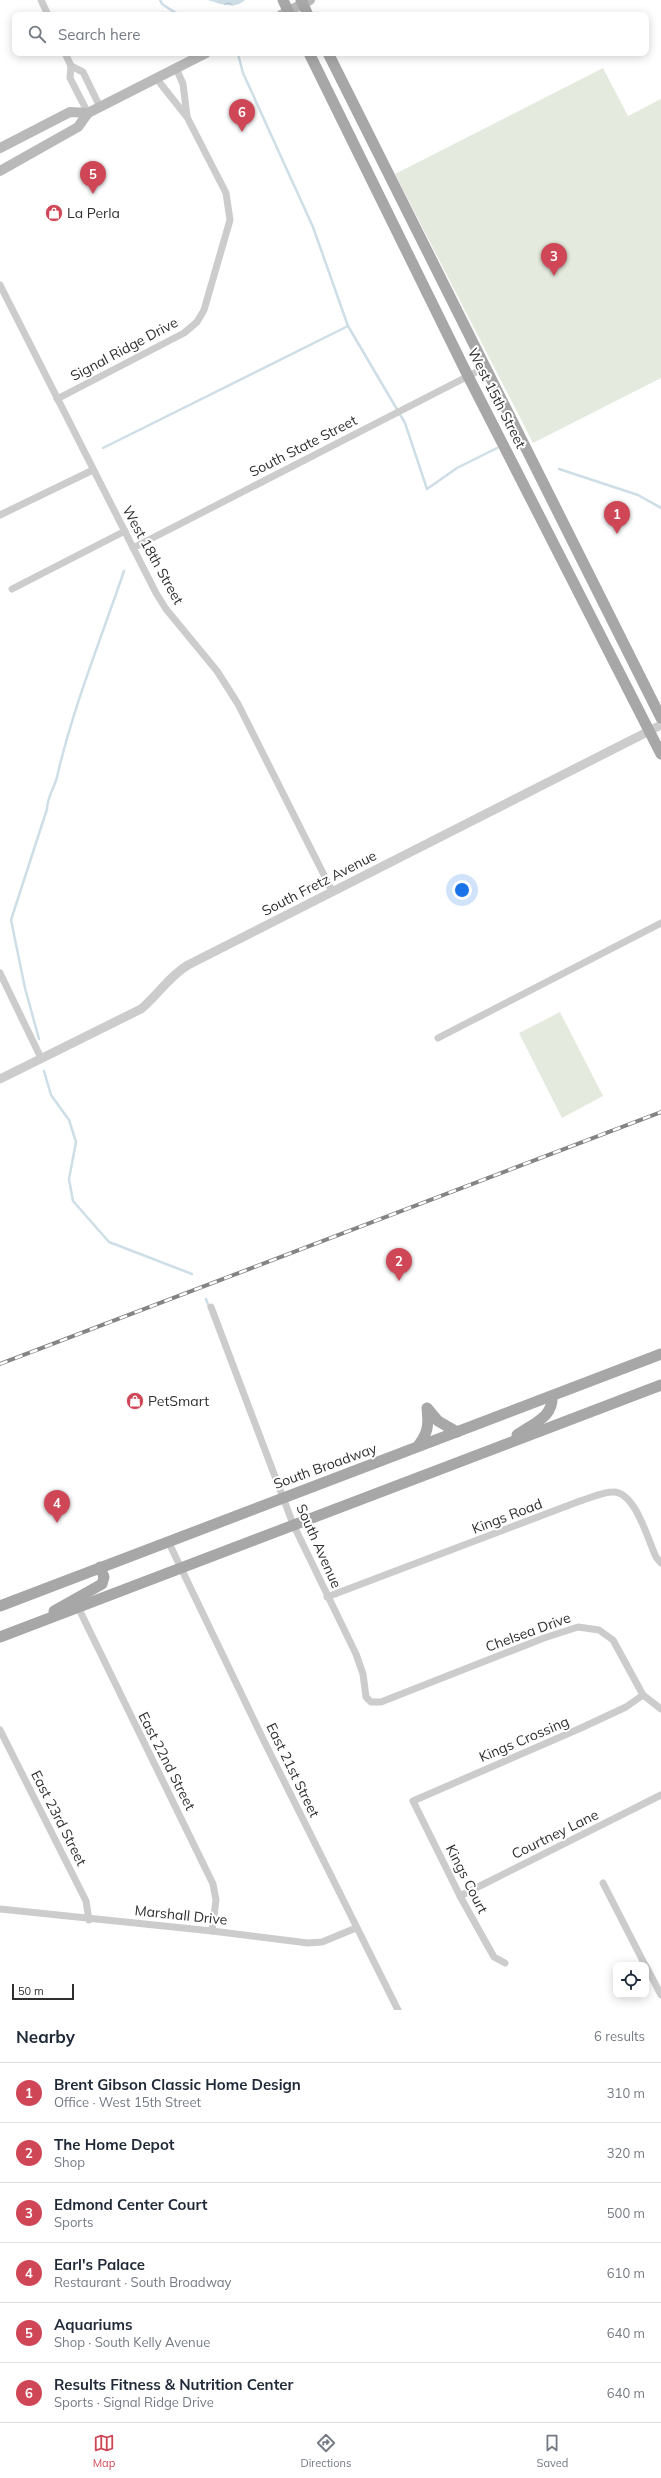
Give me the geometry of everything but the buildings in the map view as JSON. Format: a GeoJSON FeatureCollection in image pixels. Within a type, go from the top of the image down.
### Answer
{"type":"FeatureCollection","features":[{"type":"Feature","properties":{"kind":"main road"},"geometry":{"type":"LineString","coordinates":[[283,0],[286,12]]}},
{"type":"Feature","properties":{"kind":"main road"},"geometry":{"type":"LineString","coordinates":[[290,12],[304,1],[307,12]]}},
{"type":"Feature","properties":{"kind":"main road"},"geometry":{"type":"LineString","coordinates":[[0,171],[78,127],[88,113],[100,106],[200,56]]}},
{"type":"Feature","properties":{"kind":"main road","name":"West 15th Street"},"geometry":{"type":"LineString","coordinates":[[310,56],[468,376],[661,754]]}},
{"type":"Feature","properties":{"kind":"main road","name":"West 15th Street"},"geometry":{"type":"LineString","coordinates":[[329,56],[484,368],[661,718]]}},
{"type":"Feature","properties":{"kind":"main road"},"geometry":{"type":"LineString","coordinates":[[0,148],[70,112],[88,113]]}},
{"type":"Feature","properties":{"kind":"main road","name":"South Broadway"},"geometry":{"type":"LineString","coordinates":[[0,1606],[661,1354]]}},
{"type":"Feature","properties":{"kind":"main road"},"geometry":{"type":"LineString","coordinates":[[0,1637],[293,1524],[661,1385]]}},
{"type":"Feature","properties":{"kind":"main road"},"geometry":{"type":"LineString","coordinates":[[504,1445],[548,1415],[551,1409],[552,1396]]}},
{"type":"Feature","properties":{"kind":"main road"},"geometry":{"type":"LineString","coordinates":[[418,1447],[427,1435],[429,1428],[428,1408],[438,1422],[457,1432]]}},
{"type":"Feature","properties":{"kind":"main road"},"geometry":{"type":"LineString","coordinates":[[34,1624],[102,1584],[104,1577],[100,1567]]}},
{"type":"Feature","properties":{"kind":"main road"},"geometry":{"type":"LineString","coordinates":[[0,1611],[16,1600]]}},
{"type":"Feature","properties":{"kind":"street"},"geometry":{"type":"LineString","coordinates":[[41,0],[47,12]]}},
{"type":"Feature","properties":{"kind":"street"},"geometry":{"type":"LineString","coordinates":[[66,56],[71,66],[70,78],[88,113]]}},
{"type":"Feature","properties":{"kind":"street"},"geometry":{"type":"LineString","coordinates":[[71,66],[82,72],[100,106]]}},
{"type":"Feature","properties":{"kind":"street","name":"Signal Ridge Drive"},"geometry":{"type":"LineString","coordinates":[[176,68],[182,84],[187,117]]}},
{"type":"Feature","properties":{"kind":"street","name":"Signal Ridge Drive"},"geometry":{"type":"LineString","coordinates":[[57,399],[184,333],[197,322],[204,310],[230,220],[230,206],[226,193],[187,117],[156,78]]}},
{"type":"Feature","properties":{"kind":"street","name":"West 18th Street"},"geometry":{"type":"LineString","coordinates":[[0,285],[124,531],[166,609],[217,671],[238,704],[332,891]]}},
{"type":"Feature","properties":{"kind":"street","name":"South State Street"},"geometry":{"type":"LineString","coordinates":[[133,548],[484,368]]}},
{"type":"Feature","properties":{"kind":"street"},"geometry":{"type":"LineString","coordinates":[[0,515],[93,470]]}},
{"type":"Feature","properties":{"kind":"street"},"geometry":{"type":"LineString","coordinates":[[12,589],[124,531]]}},
{"type":"Feature","properties":{"kind":"street","name":"South Fretz Avenue"},"geometry":{"type":"LineString","coordinates":[[0,1079],[141,1009],[160,991],[171,977],[188,965],[661,725]]}},
{"type":"Feature","properties":{"kind":"street"},"geometry":{"type":"LineString","coordinates":[[438,1038],[661,923]]}},
{"type":"Feature","properties":{"kind":"street"},"geometry":{"type":"LineString","coordinates":[[0,973],[41,1058]]}},
{"type":"Feature","properties":{"kind":"street","name":"South Avenue"},"geometry":{"type":"LineString","coordinates":[[211,1307],[293,1524],[327,1597],[356,1654],[363,1674],[366,1697],[371,1702]]}},
{"type":"Feature","properties":{"kind":"street","name":"Kings Road"},"geometry":{"type":"LineString","coordinates":[[327,1597],[588,1499],[615,1492],[628,1498],[636,1509],[653,1551],[661,1563]]}},
{"type":"Feature","properties":{"kind":"street","name":"East 21st Street"},"geometry":{"type":"LineString","coordinates":[[168,1541],[356,1928],[398,2010]]}},
{"type":"Feature","properties":{"kind":"street","name":"East 22nd Street"},"geometry":{"type":"LineString","coordinates":[[78,1607],[212,1884],[216,1900],[212,1930]]}},
{"type":"Feature","properties":{"kind":"street","name":"Chelsea Drive"},"geometry":{"type":"LineString","coordinates":[[371,1702],[381,1702],[544,1638],[578,1627],[599,1630],[613,1640],[643,1695],[661,1709]]}},
{"type":"Feature","properties":{"kind":"street","name":"Kings Crossing"},"geometry":{"type":"LineString","coordinates":[[413,1801],[581,1728],[626,1707],[643,1695]]}},
{"type":"Feature","properties":{"kind":"street","name":"East 23rd Street"},"geometry":{"type":"LineString","coordinates":[[0,1730],[86,1901],[89,1920]]}},
{"type":"Feature","properties":{"kind":"street","name":"Courtney Lane"},"geometry":{"type":"LineString","coordinates":[[460,1896],[661,1795]]}},
{"type":"Feature","properties":{"kind":"street","name":"Kings Court"},"geometry":{"type":"LineString","coordinates":[[413,1801],[460,1896],[494,1957],[505,1963]]}},
{"type":"Feature","properties":{"kind":"street"},"geometry":{"type":"LineString","coordinates":[[603,1883],[644,1962]]}},
{"type":"Feature","properties":{"kind":"street","name":"Marshall Drive"},"geometry":{"type":"LineString","coordinates":[[0,1909],[89,1920],[212,1930],[308,1943],[322,1942],[356,1928]]}},
{"type":"Feature","properties":{"kind":"street"},"geometry":{"type":"LineString","coordinates":[[649,1972],[661,1995]]}},
{"type":"Feature","properties":{"kind":"shaded area"},"geometry":{"type":"Polygon","coordinates":[[[603,68],[628,116],[661,99],[661,378],[533,443],[395,174],[603,68]]]}},
{"type":"Feature","properties":{"kind":"shaded area"},"geometry":{"type":"Polygon","coordinates":[[[560,1012],[603,1096],[562,1118],[519,1033],[560,1012]]]}},
{"type":"Feature","properties":{"kind":"water"},"geometry":{"type":"Polygon","coordinates":[[[208,0],[245,0],[237,5],[227,5],[208,0]]]}},
{"type":"Feature","properties":{"kind":"waterway"},"geometry":{"type":"LineString","coordinates":[[160,0],[162,4],[174,12]]}},
{"type":"Feature","properties":{"kind":"waterway"},"geometry":{"type":"LineString","coordinates":[[239,56],[243,73],[313,227],[348,326],[405,423],[427,489],[457,468],[497,448]]}},
{"type":"Feature","properties":{"kind":"waterway"},"geometry":{"type":"LineString","coordinates":[[103,448],[348,326]]}},
{"type":"Feature","properties":{"kind":"waterway"},"geometry":{"type":"LineString","coordinates":[[559,469],[638,495],[661,508]]}},
{"type":"Feature","properties":{"kind":"waterway"},"geometry":{"type":"LineString","coordinates":[[39,1039],[25,988],[11,920],[47,809],[49,797],[56,781],[79,699],[124,571]]}},
{"type":"Feature","properties":{"kind":"waterway"},"geometry":{"type":"LineString","coordinates":[[44,1071],[51,1095],[69,1120],[76,1142],[69,1179],[73,1201],[109,1242],[192,1274]]}},
{"type":"Feature","properties":{"kind":"waterway"},"geometry":{"type":"LineString","coordinates":[[206,1299],[209,1307]]}},
{"type":"Feature","properties":{"kind":"railway"},"geometry":{"type":"LineString","coordinates":[[0,1364],[661,1112]]}},
{"type":"Feature","properties":{"kind":"place","name":"Results Fitness & Nutrition Center"},"geometry":{"type":"Point","coordinates":[242,132]}},
{"type":"Feature","properties":{"kind":"place","name":"Aquariums"},"geometry":{"type":"Point","coordinates":[93,194]}},
{"type":"Feature","properties":{"kind":"place","name":"La Perla"},"geometry":{"type":"Point","coordinates":[54,213]}},
{"type":"Feature","properties":{"kind":"place","name":"Edmond Center Court"},"geometry":{"type":"Point","coordinates":[554,276]}},
{"type":"Feature","properties":{"kind":"place","name":"Brent Gibson Classic Home Design"},"geometry":{"type":"Point","coordinates":[617,534]}},
{"type":"Feature","properties":{"kind":"place","name":"The Home Depot"},"geometry":{"type":"Point","coordinates":[399,1281]}},
{"type":"Feature","properties":{"kind":"place","name":"PetSmart"},"geometry":{"type":"Point","coordinates":[135,1401]}},
{"type":"Feature","properties":{"kind":"place","name":"Earl's Palace"},"geometry":{"type":"Point","coordinates":[57,1523]}}]}
